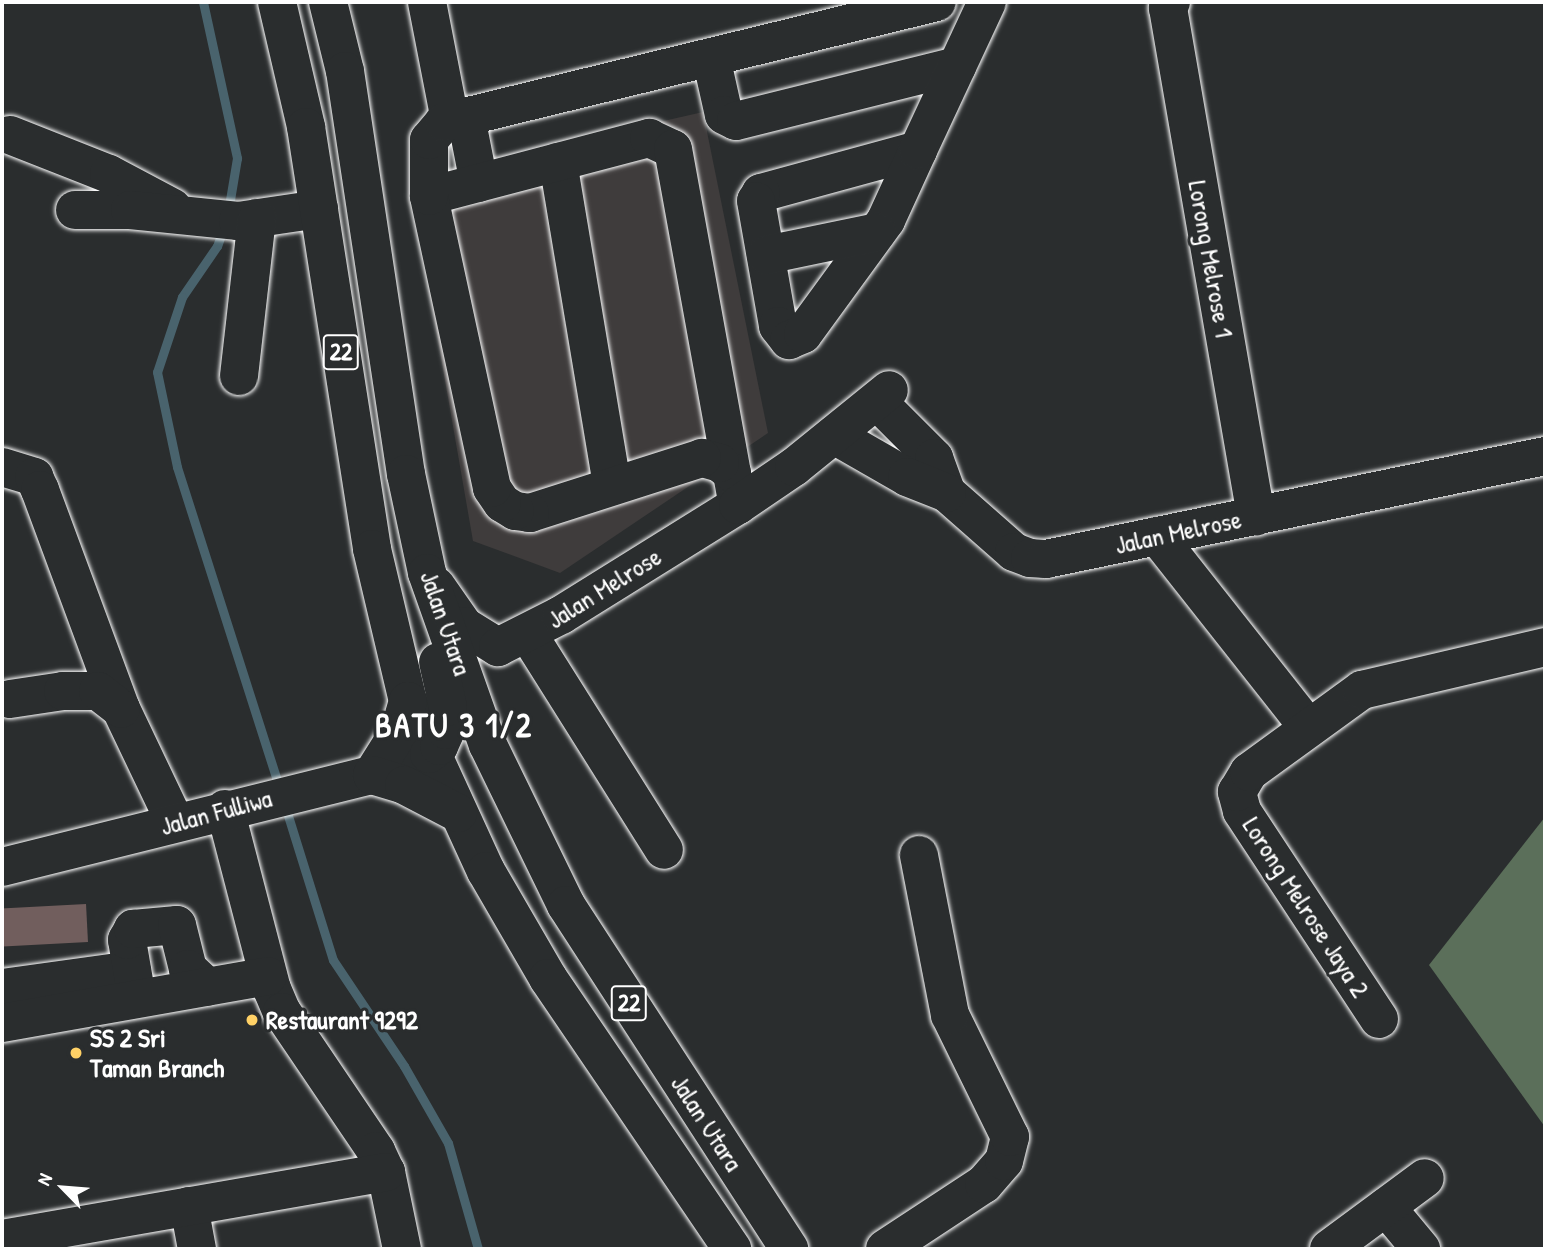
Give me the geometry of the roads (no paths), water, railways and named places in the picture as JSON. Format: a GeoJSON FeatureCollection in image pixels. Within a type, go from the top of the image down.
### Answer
{"type":"FeatureCollection","features":[{"type":"Feature","properties":{"kind":"main road","name":"Jalan Utara"},"geometry":{"type":"LineString","coordinates":[[277,2],[306,127],[372,549],[408,701],[429,754],[458,813],[548,978],[732,1249]]}},
{"type":"Feature","properties":{"kind":"main road","name":"Jalan Utara"},"geometry":{"type":"LineString","coordinates":[[328,2],[345,71],[405,474],[427,573],[488,745],[566,905],[789,1249]]}},
{"type":"Feature","properties":{"kind":"main road"},"geometry":{"type":"LineString","coordinates":[[427,2],[458,119],[479,183]]}},
{"type":"Feature","properties":{"kind":"main road"},"geometry":{"type":"LineString","coordinates":[[735,489],[711,458],[689,460],[530,513],[515,511],[492,488],[429,196],[429,139],[435,129],[458,119],[937,2]]}},
{"type":"Feature","properties":{"kind":"main road"},"geometry":{"type":"LineString","coordinates":[[918,150],[761,193],[756,201],[778,326],[782,335],[797,340],[877,232],[918,150],[987,2]]}},
{"type":"Feature","properties":{"kind":"main road","name":"Lorong Melrose 1"},"geometry":{"type":"LineString","coordinates":[[1171,2],[1168,9],[1256,516]]}},
{"type":"Feature","properties":{"kind":"main road"},"geometry":{"type":"LineString","coordinates":[[711,57],[724,116],[736,121],[957,66]]}},
{"type":"Feature","properties":{"kind":"main road"},"geometry":{"type":"LineString","coordinates":[[10,135],[225,219]]}},
{"type":"Feature","properties":{"kind":"main road"},"geometry":{"type":"LineString","coordinates":[[429,196],[649,138],[673,149],[735,489]]}},
{"type":"Feature","properties":{"kind":"main road"},"geometry":{"type":"LineString","coordinates":[[558,162],[612,485]]}},
{"type":"Feature","properties":{"kind":"main road"},"geometry":{"type":"LineString","coordinates":[[75,210],[130,210],[225,219],[318,209]]}},
{"type":"Feature","properties":{"kind":"main road"},"geometry":{"type":"LineString","coordinates":[[225,219],[239,376]]}},
{"type":"Feature","properties":{"kind":"main road"},"geometry":{"type":"LineString","coordinates":[[766,255],[877,232]]}},
{"type":"Feature","properties":{"kind":"main road","name":"Jalan Melrose"},"geometry":{"type":"LineString","coordinates":[[513,640],[735,489],[834,435],[883,395],[934,458],[947,493],[1014,552],[1030,558],[1157,536],[1545,456]]}},
{"type":"Feature","properties":{"kind":"main road"},"geometry":{"type":"LineString","coordinates":[[689,460],[709,444],[721,419]]}},
{"type":"Feature","properties":{"kind":"main road"},"geometry":{"type":"LineString","coordinates":[[834,435],[908,477],[947,493]]}},
{"type":"Feature","properties":{"kind":"main road"},"geometry":{"type":"LineString","coordinates":[[2,467],[33,477],[40,490],[121,709],[175,822]]}},
{"type":"Feature","properties":{"kind":"main road"},"geometry":{"type":"LineString","coordinates":[[1157,536],[1307,726],[1362,690],[1545,647]]}},
{"type":"Feature","properties":{"kind":"main road"},"geometry":{"type":"LineString","coordinates":[[427,573],[464,626],[513,640],[664,850]]}},
{"type":"Feature","properties":{"kind":"main road"},"geometry":{"type":"LineString","coordinates":[[427,573],[429,628],[448,707],[446,730],[439,746],[429,754]]}},
{"type":"Feature","properties":{"kind":"main road"},"geometry":{"type":"LineString","coordinates":[[488,745],[481,701],[483,682],[513,640]]}},
{"type":"Feature","properties":{"kind":"main road"},"geometry":{"type":"LineString","coordinates":[[10,699],[63,691],[98,691],[121,709]]}},
{"type":"Feature","properties":{"kind":"main road"},"geometry":{"type":"LineString","coordinates":[[408,701],[399,733],[372,775],[404,785],[458,813]]}},
{"type":"Feature","properties":{"kind":"main road","name":"Lorong Melrose Jaya 2"},"geometry":{"type":"LineString","coordinates":[[1307,726],[1249,772],[1237,792],[1242,811],[1379,1019]]}},
{"type":"Feature","properties":{"kind":"main road","name":"Jalan Fulliwa"},"geometry":{"type":"LineString","coordinates":[[2,867],[313,786],[372,775],[429,754]]}},
{"type":"Feature","properties":{"kind":"main road"},"geometry":{"type":"LineString","coordinates":[[225,809],[268,976],[282,1012],[386,1172],[402,1249]]}},
{"type":"Feature","properties":{"kind":"main road"},"geometry":{"type":"LineString","coordinates":[[885,1249],[984,1184],[1004,1161],[1010,1137],[950,1015],[919,855]]}},
{"type":"Feature","properties":{"kind":"main road"},"geometry":{"type":"LineString","coordinates":[[134,984],[128,933],[177,925],[188,969],[207,987]]}},
{"type":"Feature","properties":{"kind":"main road"},"geometry":{"type":"LineString","coordinates":[[2,988],[134,984],[207,987],[268,976]]}},
{"type":"Feature","properties":{"kind":"main road"},"geometry":{"type":"LineString","coordinates":[[2,1023],[134,984]]}},
{"type":"Feature","properties":{"kind":"main road"},"geometry":{"type":"LineString","coordinates":[[2,1239],[44,1241],[189,1206],[386,1172]]}},
{"type":"Feature","properties":{"kind":"main road"},"geometry":{"type":"LineString","coordinates":[[1329,1249],[1424,1178]]}},
{"type":"Feature","properties":{"kind":"main road"},"geometry":{"type":"LineString","coordinates":[[189,1206],[197,1249]]}},
{"type":"Feature","properties":{"kind":"main road"},"geometry":{"type":"LineString","coordinates":[[1386,1207],[1421,1249]]}},
{"type":"Feature","properties":{"kind":"waterway"},"geometry":{"type":"LineString","coordinates":[[203,2],[237,158],[228,212]]}},
{"type":"Feature","properties":{"kind":"waterway"},"geometry":{"type":"LineString","coordinates":[[223,229],[217,246],[182,297],[157,372],[177,467],[280,789]]}},
{"type":"Feature","properties":{"kind":"waterway"},"geometry":{"type":"LineString","coordinates":[[285,806],[333,960],[404,1066],[448,1143],[478,1249]]}},
{"type":"Feature","properties":{"kind":"place","name":"Restaurant 9292"},"geometry":{"type":"Point","coordinates":[252,1020]}},
{"type":"Feature","properties":{"kind":"place","name":"SS 2 Sri Taman Branch"},"geometry":{"type":"Point","coordinates":[76,1053]}},
{"type":"Feature","properties":{"kind":"district","name":"BATU 3 1/2"},"geometry":{"type":"Point","coordinates":[454,726]}}]}
